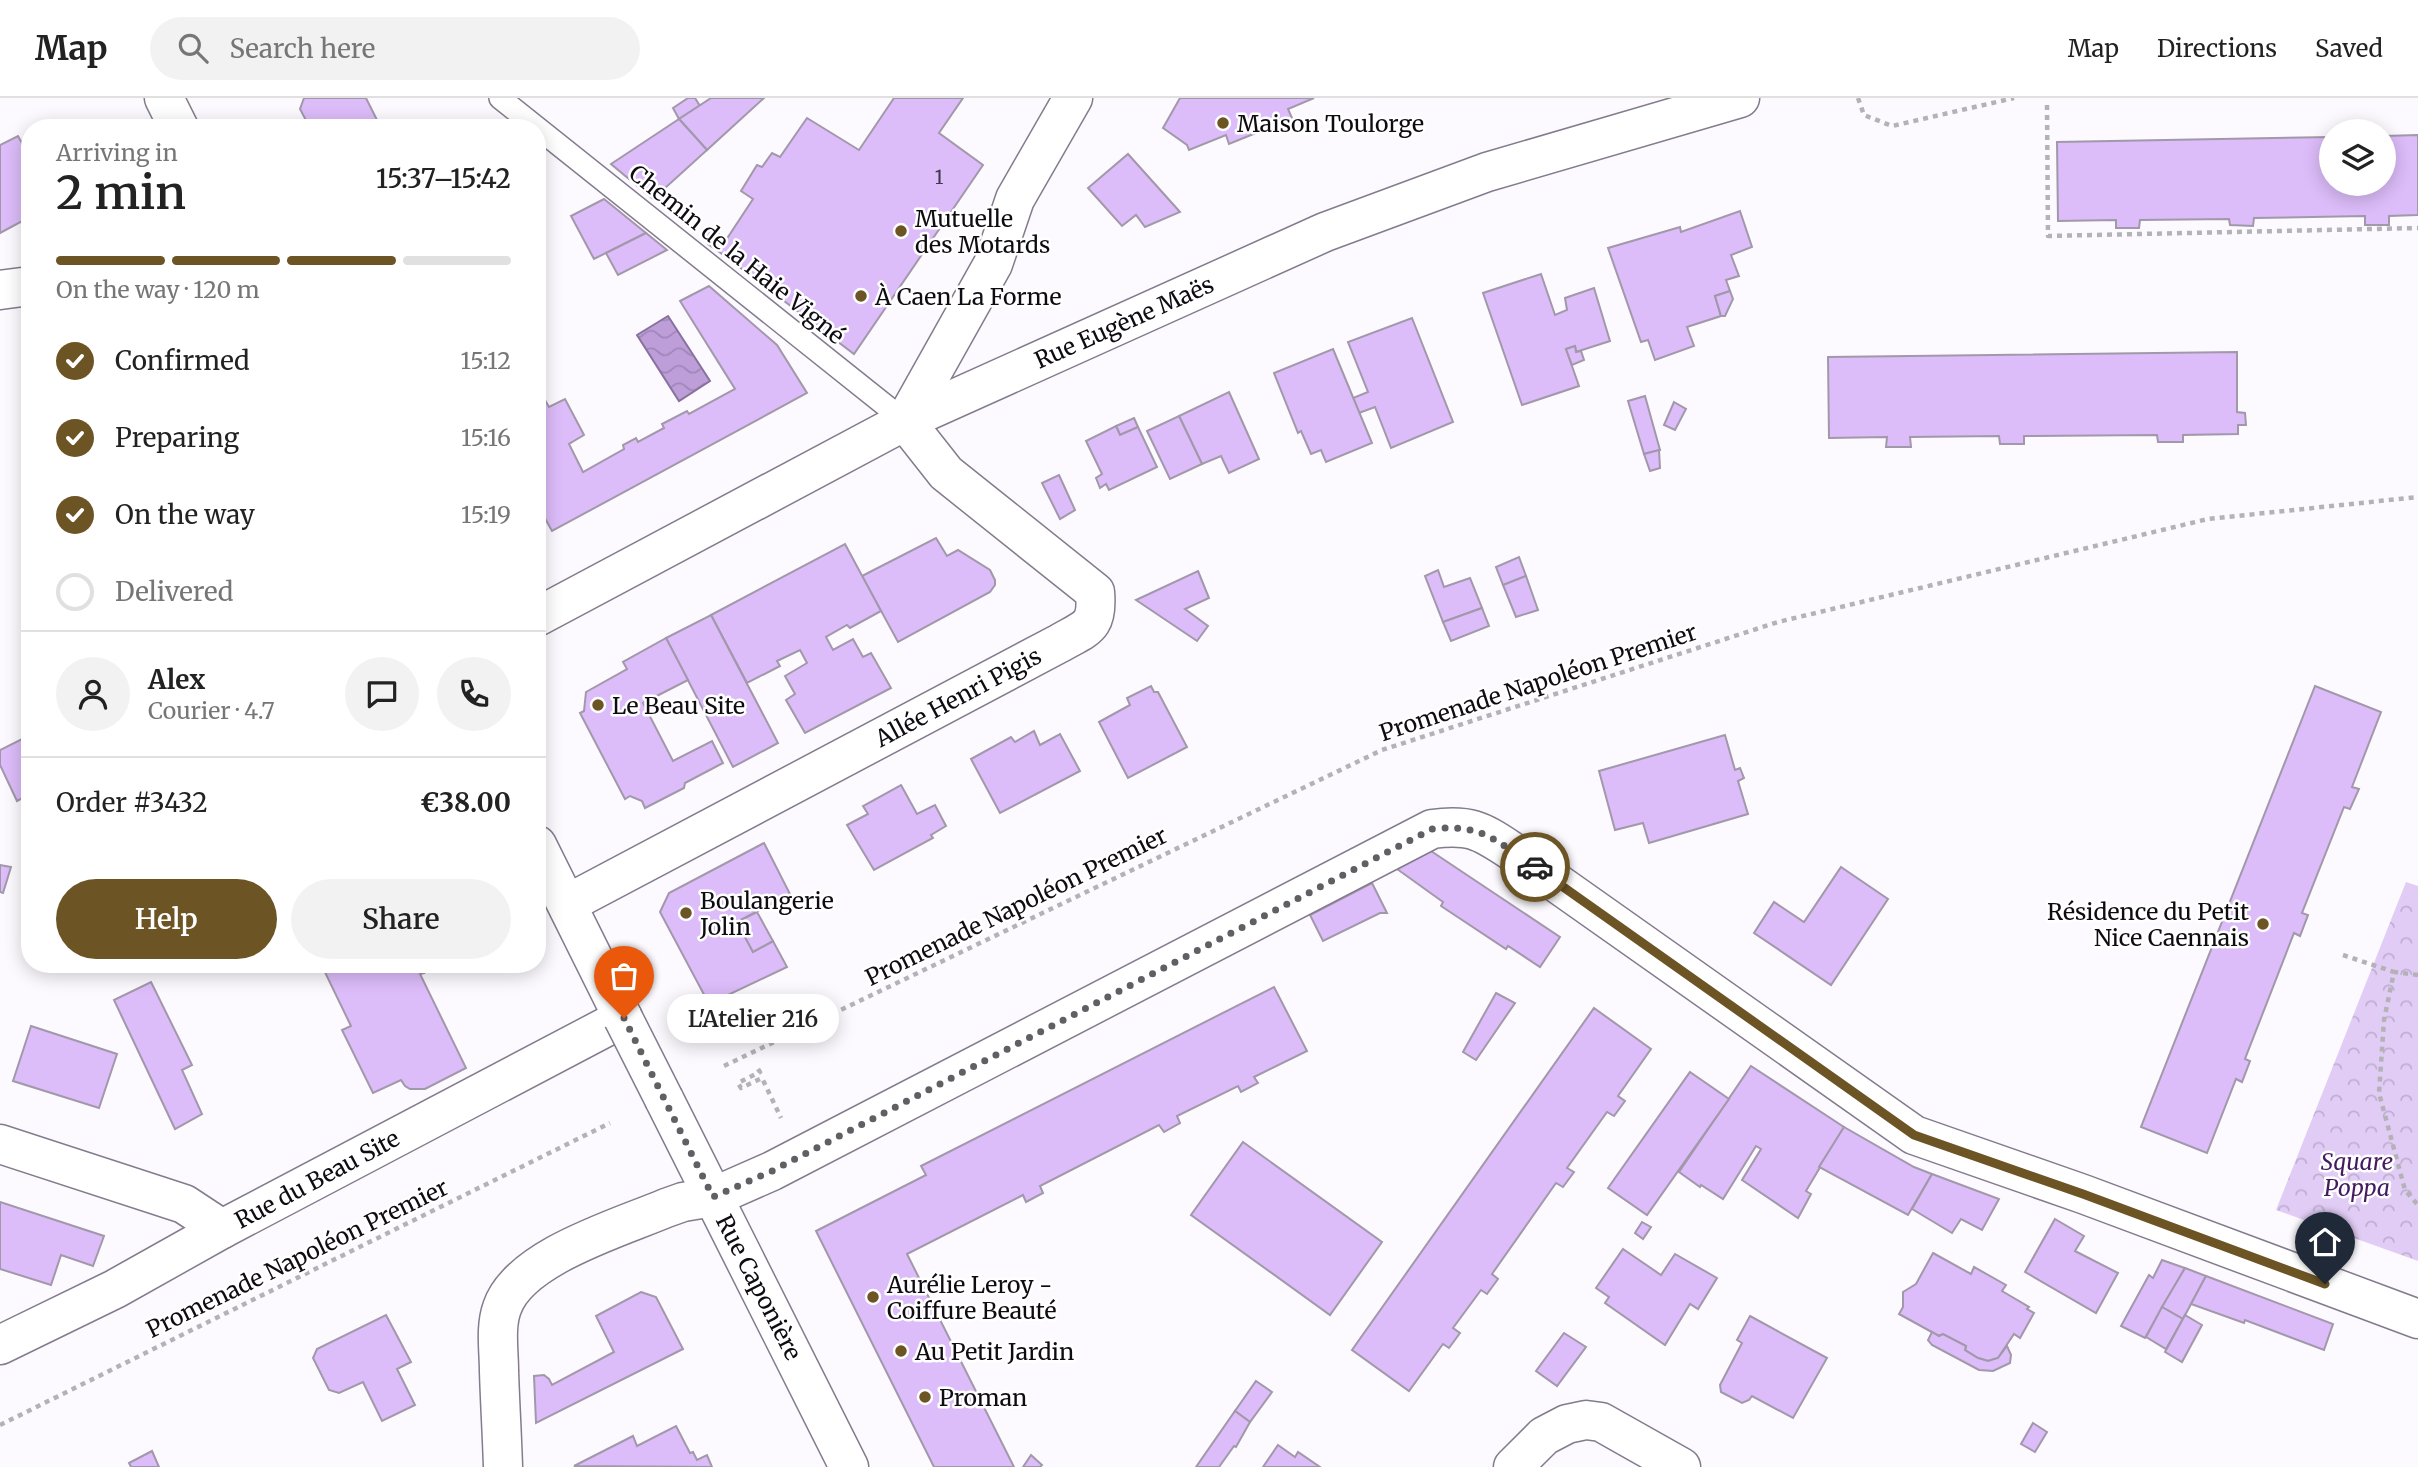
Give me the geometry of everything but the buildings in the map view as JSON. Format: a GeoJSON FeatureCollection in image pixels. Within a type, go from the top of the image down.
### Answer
{"type":"FeatureCollection","features":[{"type":"Feature","properties":{"kind":"street"},"geometry":{"type":"LineString","coordinates":[[164,98],[174,119]]}},
{"type":"Feature","properties":{"kind":"street"},"geometry":{"type":"LineString","coordinates":[[905,421],[993,264],[1016,199],[1073,98]]}},
{"type":"Feature","properties":{"kind":"street","name":"Rue Eugène Maës"},"geometry":{"type":"LineString","coordinates":[[546,612],[905,421],[1325,232],[1486,172],[1740,98]]}},
{"type":"Feature","properties":{"kind":"street"},"geometry":{"type":"LineString","coordinates":[[0,290],[21,287]]}},
{"type":"Feature","properties":{"kind":"street","name":"Allée Henri Pigis"},"geometry":{"type":"LineString","coordinates":[[567,904],[1060,643],[1087,628],[1097,614],[1095,592],[946,473],[905,421]]}},
{"type":"Feature","properties":{"kind":"street"},"geometry":{"type":"LineString","coordinates":[[503,1467],[499,1328],[501,1310],[508,1294],[519,1280],[547,1258],[666,1208],[713,1197],[772,1171],[1432,829],[1457,826],[1483,832],[1510,850],[1914,1135],[2083,1194],[2418,1319]]}},
{"type":"Feature","properties":{"kind":"street","name":"Rue Caponière"},"geometry":{"type":"LineString","coordinates":[[546,863],[849,1467]]}},
{"type":"Feature","properties":{"kind":"street","name":"Rue du Beau Site"},"geometry":{"type":"LineString","coordinates":[[0,1144],[184,1204],[222,1229],[624,1018]]}},
{"type":"Feature","properties":{"kind":"street"},"geometry":{"type":"LineString","coordinates":[[0,1345],[115,1289],[222,1229]]}},
{"type":"Feature","properties":{"kind":"street"},"geometry":{"type":"LineString","coordinates":[[1513,1467],[1544,1436],[1567,1424],[1586,1420],[1601,1422],[1681,1467]]}},
{"type":"Feature","properties":{"kind":"lane","name":"Chemin de la Haie Vigné"},"geometry":{"type":"LineString","coordinates":[[500,98],[526,119]]}},
{"type":"Feature","properties":{"kind":"lane","name":"Chemin de la Haie Vigné"},"geometry":{"type":"LineString","coordinates":[[546,135],[905,421]]}},
{"type":"Feature","properties":{"kind":"path"},"geometry":{"type":"LineString","coordinates":[[1858,98],[1864,116],[1892,126],[2014,98]]}},
{"type":"Feature","properties":{"kind":"path"},"geometry":{"type":"LineString","coordinates":[[2047,105],[2048,236],[2418,228]]}},
{"type":"Feature","properties":{"kind":"path","name":"Promenade Napoléon Premier"},"geometry":{"type":"LineString","coordinates":[[724,1066],[1382,750],[1778,622],[2208,519],[2418,497]]}},
{"type":"Feature","properties":{"kind":"path"},"geometry":{"type":"LineString","coordinates":[[2343,955],[2394,972],[2418,975]]}},
{"type":"Feature","properties":{"kind":"path"},"geometry":{"type":"LineString","coordinates":[[2394,972],[2384,1020],[2379,1093],[2405,1190],[2418,1205]]}},
{"type":"Feature","properties":{"kind":"path"},"geometry":{"type":"LineString","coordinates":[[758,1069],[760,1072],[738,1083],[741,1088],[762,1078],[784,1125]]}},
{"type":"Feature","properties":{"kind":"path","name":"Promenade Napoléon Premier"},"geometry":{"type":"LineString","coordinates":[[0,1425],[610,1123]]}},
{"type":"Feature","properties":{"kind":"green space","name":"Square Poppa"},"geometry":{"type":"Polygon","coordinates":[[[2406,882],[2418,886],[2418,1261],[2276,1210],[2406,882]]]}},
{"type":"Feature","properties":{"kind":"water"},"geometry":{"type":"Polygon","coordinates":[[[668,316],[710,381],[679,401],[637,335],[668,316]]]}},
{"type":"Feature","properties":{"kind":"way so far"},"geometry":{"type":"LineString","coordinates":[[624,1018],[713,1197],[772,1171],[1432,829],[1457,826],[1483,832],[1535,867]]}},
{"type":"Feature","properties":{"kind":"place","name":"Maison Toulorge"},"geometry":{"type":"Point","coordinates":[1223,123]}},
{"type":"Feature","properties":{"kind":"place","name":"Mutuelle des Motards"},"geometry":{"type":"Point","coordinates":[901,231]}},
{"type":"Feature","properties":{"kind":"place","name":"À Caen La Forme"},"geometry":{"type":"Point","coordinates":[861,296]}},
{"type":"Feature","properties":{"kind":"place","name":"Le Beau Site"},"geometry":{"type":"Point","coordinates":[598,705]}},
{"type":"Feature","properties":{"kind":"place","name":"Boulangerie Jolin"},"geometry":{"type":"Point","coordinates":[686,913]}},
{"type":"Feature","properties":{"kind":"place","name":"Résidence du Petit Nice Caennais"},"geometry":{"type":"Point","coordinates":[2263,924]}},
{"type":"Feature","properties":{"kind":"place","name":"L'Atelier 216"},"geometry":{"type":"Point","coordinates":[624,1018]}},
{"type":"Feature","properties":{"kind":"place","name":"Aurélie Leroy - Coiffure Beauté"},"geometry":{"type":"Point","coordinates":[873,1297]}},
{"type":"Feature","properties":{"kind":"place","name":"Au Petit Jardin"},"geometry":{"type":"Point","coordinates":[901,1351]}},
{"type":"Feature","properties":{"kind":"place","name":"Proman"},"geometry":{"type":"Point","coordinates":[925,1397]}},
{"type":"Feature","properties":{"kind":"route"},"geometry":{"type":"LineString","coordinates":[[1535,867],[1914,1135],[2083,1194],[2325,1284]]}}]}
